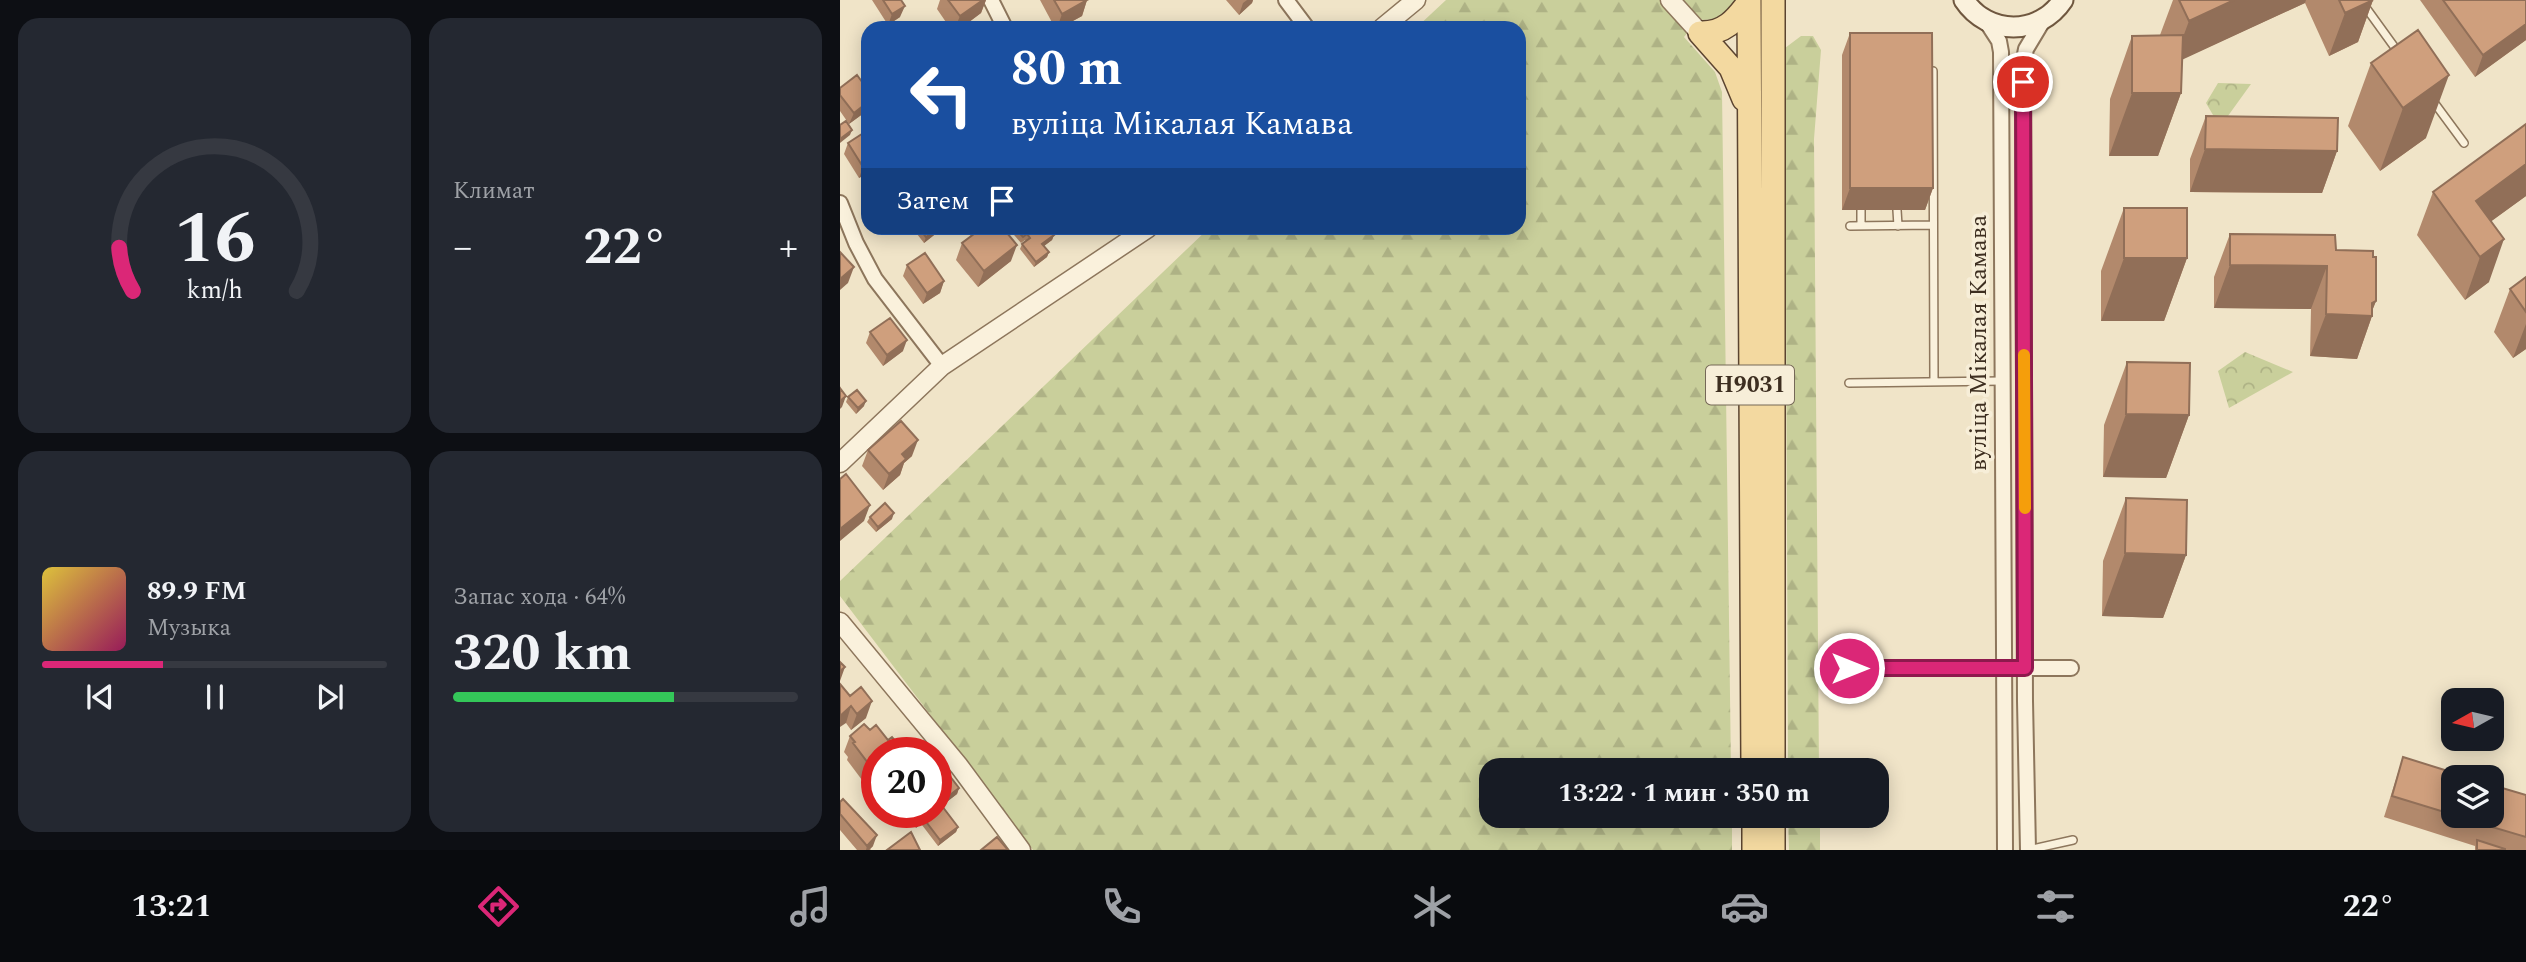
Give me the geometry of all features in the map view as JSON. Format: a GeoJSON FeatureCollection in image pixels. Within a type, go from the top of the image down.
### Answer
{"type":"FeatureCollection","features":[{"type":"Feature","properties":{"kind":"main road","name":"Н9031"},"geometry":{"type":"LineString","coordinates":[[1773,0],[1773,758]]}},
{"type":"Feature","properties":{"kind":"main road"},"geometry":{"type":"LineString","coordinates":[[1964,3],[1986,21],[2015,28],[2030,26],[2044,19],[2063,0]]}},
{"type":"Feature","properties":{"kind":"main road"},"geometry":{"type":"LineString","coordinates":[[1700,33],[1726,27],[1739,16],[1749,1]]}},
{"type":"Feature","properties":{"kind":"main road","name":"Н9031"},"geometry":{"type":"LineString","coordinates":[[1749,1],[1753,758]]}},
{"type":"Feature","properties":{"kind":"main road"},"geometry":{"type":"LineString","coordinates":[[1700,33],[1731,68],[1748,110]]}},
{"type":"Feature","properties":{"kind":"main road"},"geometry":{"type":"LineString","coordinates":[[1754,828],[1754,850]]}},
{"type":"Feature","properties":{"kind":"main road"},"geometry":{"type":"LineString","coordinates":[[1773,828],[1773,850]]}},
{"type":"Feature","properties":{"kind":"street"},"geometry":{"type":"LineString","coordinates":[[991,0],[1002,21]]}},
{"type":"Feature","properties":{"kind":"street"},"geometry":{"type":"LineString","coordinates":[[1286,0],[1302,21]]}},
{"type":"Feature","properties":{"kind":"street"},"geometry":{"type":"LineString","coordinates":[[1390,21],[1416,0]]}},
{"type":"Feature","properties":{"kind":"street"},"geometry":{"type":"LineString","coordinates":[[1670,0],[1700,33]]}},
{"type":"Feature","properties":{"kind":"street","name":"вуліца Мікалая Камава"},"geometry":{"type":"LineString","coordinates":[[2028,850],[2023,64],[2026,49],[2044,19]]}},
{"type":"Feature","properties":{"kind":"street","name":"вуліца Мікалая Камава"},"geometry":{"type":"LineString","coordinates":[[1986,21],[1999,41],[2001,52],[2005,850]]}},
{"type":"Feature","properties":{"kind":"street"},"geometry":{"type":"LineString","coordinates":[[840,203],[856,243],[875,279],[942,366]]}},
{"type":"Feature","properties":{"kind":"street"},"geometry":{"type":"LineString","coordinates":[[840,463],[942,366],[1138,235]]}},
{"type":"Feature","properties":{"kind":"street"},"geometry":{"type":"LineString","coordinates":[[840,622],[959,766],[1021,850]]}},
{"type":"Feature","properties":{"kind":"street"},"geometry":{"type":"LineString","coordinates":[[1920,668],[2071,668]]}},
{"type":"Feature","properties":{"kind":"lane"},"geometry":{"type":"LineString","coordinates":[[2364,5],[2406,63]]}},
{"type":"Feature","properties":{"kind":"lane"},"geometry":{"type":"LineString","coordinates":[[1933,71],[1934,382]]}},
{"type":"Feature","properties":{"kind":"lane"},"geometry":{"type":"LineString","coordinates":[[2427,92],[2464,143]]}},
{"type":"Feature","properties":{"kind":"lane"},"geometry":{"type":"LineString","coordinates":[[1860,210],[1861,226]]}},
{"type":"Feature","properties":{"kind":"lane"},"geometry":{"type":"LineString","coordinates":[[1897,210],[1898,226]]}},
{"type":"Feature","properties":{"kind":"lane"},"geometry":{"type":"LineString","coordinates":[[1850,226],[1933,225]]}},
{"type":"Feature","properties":{"kind":"lane"},"geometry":{"type":"LineString","coordinates":[[1849,383],[2002,382]]}},
{"type":"Feature","properties":{"kind":"lane"},"geometry":{"type":"LineString","coordinates":[[1849,668],[1920,668]]}},
{"type":"Feature","properties":{"kind":"lane"},"geometry":{"type":"LineString","coordinates":[[2028,850],[2073,840]]}},
{"type":"Feature","properties":{"kind":"green space"},"geometry":{"type":"Polygon","coordinates":[[[1446,0],[1741,0],[1723,19],[1698,20],[1684,37],[1715,72],[1722,92],[1731,758],[1479,758],[1479,828],[1732,828],[1732,850],[1033,850],[952,743],[952,737],[947,737],[840,596],[840,581],[1202,235],[1526,235],[1526,21],[1424,21],[1446,0]]]}},
{"type":"Feature","properties":{"kind":"green space"},"geometry":{"type":"Polygon","coordinates":[[[1801,36],[1813,36],[1821,50],[1814,139],[1819,758],[1788,758],[1785,48],[1801,36]]]}},
{"type":"Feature","properties":{"kind":"green space"},"geometry":{"type":"Polygon","coordinates":[[[2218,83],[2251,84],[2220,127],[2206,103],[2218,83]]]}},
{"type":"Feature","properties":{"kind":"green space"},"geometry":{"type":"Polygon","coordinates":[[[2245,352],[2293,372],[2229,408],[2218,371],[2245,352]]]}},
{"type":"Feature","properties":{"kind":"green space"},"geometry":{"type":"Polygon","coordinates":[[[1788,828],[1820,828],[1820,850],[1789,850],[1788,828]]]}},
{"type":"Feature","properties":{"kind":"building"},"geometry":{"type":"Polygon","coordinates":[[[883,0],[901,0],[905,6],[892,14],[883,0]]]}},
{"type":"Feature","properties":{"kind":"building"},"geometry":{"type":"Polygon","coordinates":[[[948,0],[983,0],[960,16],[948,0]]]}},
{"type":"Feature","properties":{"kind":"building"},"geometry":{"type":"Polygon","coordinates":[[[1054,0],[1087,0],[1062,14],[1054,0]]]}},
{"type":"Feature","properties":{"kind":"building"},"geometry":{"type":"Polygon","coordinates":[[[2179,0],[2234,0],[2189,21],[2179,0]]]}},
{"type":"Feature","properties":{"kind":"building"},"geometry":{"type":"Polygon","coordinates":[[[2339,0],[2373,0],[2345,13],[2339,0]]]}},
{"type":"Feature","properties":{"kind":"building"},"geometry":{"type":"Polygon","coordinates":[[[2443,0],[2526,0],[2526,24],[2483,55],[2443,0]]]}},
{"type":"Feature","properties":{"kind":"building"},"geometry":{"type":"Polygon","coordinates":[[[2418,30],[2449,75],[2403,108],[2371,63],[2418,30]]]}},
{"type":"Feature","properties":{"kind":"building"},"geometry":{"type":"Polygon","coordinates":[[[1850,33],[1932,33],[1933,188],[1850,188],[1850,33]]]}},
{"type":"Feature","properties":{"kind":"building"},"geometry":{"type":"Polygon","coordinates":[[[2183,35],[2181,93],[2132,93],[2132,36],[2183,35]]]}},
{"type":"Feature","properties":{"kind":"building"},"geometry":{"type":"Polygon","coordinates":[[[857,75],[861,80],[861,108],[854,113],[840,95],[840,88],[857,75]]]}},
{"type":"Feature","properties":{"kind":"building"},"geometry":{"type":"Polygon","coordinates":[[[2206,116],[2338,118],[2337,151],[2205,149],[2206,116]]]}},
{"type":"Feature","properties":{"kind":"building"},"geometry":{"type":"Polygon","coordinates":[[[846,121],[852,130],[840,139],[840,125],[846,121]]]}},
{"type":"Feature","properties":{"kind":"building"},"geometry":{"type":"Polygon","coordinates":[[[2526,124],[2526,164],[2476,201],[2504,239],[2480,257],[2433,192],[2526,124]]]}},
{"type":"Feature","properties":{"kind":"building"},"geometry":{"type":"Polygon","coordinates":[[[861,135],[861,164],[848,143],[861,135]]]}},
{"type":"Feature","properties":{"kind":"building"},"geometry":{"type":"Polygon","coordinates":[[[2124,208],[2187,208],[2187,258],[2124,258],[2124,208]]]}},
{"type":"Feature","properties":{"kind":"building"},"geometry":{"type":"Polygon","coordinates":[[[2230,234],[2335,235],[2336,250],[2373,251],[2373,257],[2376,257],[2376,301],[2372,303],[2372,316],[2326,314],[2327,266],[2230,265],[2230,234]]]}},
{"type":"Feature","properties":{"kind":"building"},"geometry":{"type":"Polygon","coordinates":[[[973,235],[1009,235],[1017,245],[984,271],[962,243],[973,235]]]}},
{"type":"Feature","properties":{"kind":"building"},"geometry":{"type":"Polygon","coordinates":[[[1028,235],[1054,235],[1042,244],[1049,252],[1036,262],[1022,244],[1030,238],[1028,235]]]}},
{"type":"Feature","properties":{"kind":"building"},"geometry":{"type":"Polygon","coordinates":[[[840,252],[854,267],[840,279],[840,252]]]}},
{"type":"Feature","properties":{"kind":"building"},"geometry":{"type":"Polygon","coordinates":[[[925,253],[944,281],[927,293],[907,265],[925,253]]]}},
{"type":"Feature","properties":{"kind":"building"},"geometry":{"type":"Polygon","coordinates":[[[2526,277],[2526,312],[2510,289],[2526,277]]]}},
{"type":"Feature","properties":{"kind":"building"},"geometry":{"type":"Polygon","coordinates":[[[890,318],[907,340],[887,355],[870,332],[890,318]]]}},
{"type":"Feature","properties":{"kind":"building"},"geometry":{"type":"Polygon","coordinates":[[[2127,362],[2190,363],[2189,415],[2126,414],[2127,362]]]}},
{"type":"Feature","properties":{"kind":"building"},"geometry":{"type":"Polygon","coordinates":[[[840,388],[846,396],[840,401],[840,388]]]}},
{"type":"Feature","properties":{"kind":"building"},"geometry":{"type":"Polygon","coordinates":[[[857,390],[866,401],[858,408],[848,397],[857,390]]]}},
{"type":"Feature","properties":{"kind":"building"},"geometry":{"type":"Polygon","coordinates":[[[901,421],[918,440],[902,454],[906,459],[889,474],[868,450],[901,421]]]}},
{"type":"Feature","properties":{"kind":"building"},"geometry":{"type":"Polygon","coordinates":[[[846,474],[870,505],[840,529],[840,479],[846,474]]]}},
{"type":"Feature","properties":{"kind":"building"},"geometry":{"type":"Polygon","coordinates":[[[2126,498],[2187,500],[2186,555],[2125,553],[2126,498]]]}},
{"type":"Feature","properties":{"kind":"building"},"geometry":{"type":"Polygon","coordinates":[[[885,503],[894,513],[878,527],[870,517],[885,503]]]}},
{"type":"Feature","properties":{"kind":"building"},"geometry":{"type":"Polygon","coordinates":[[[840,684],[850,696],[861,687],[872,701],[857,714],[851,706],[840,716],[840,684]]]}},
{"type":"Feature","properties":{"kind":"building"},"geometry":{"type":"Polygon","coordinates":[[[864,724],[870,730],[876,725],[886,737],[861,737],[861,754],[850,736],[864,724]]]}},
{"type":"Feature","properties":{"kind":"building"},"geometry":{"type":"Polygon","coordinates":[[[2403,757],[2441,769],[2441,811],[2392,796],[2403,757]]]}},
{"type":"Feature","properties":{"kind":"building"},"geometry":{"type":"Polygon","coordinates":[[[952,779],[959,788],[952,793],[952,779]]]}},
{"type":"Feature","properties":{"kind":"building"},"geometry":{"type":"Polygon","coordinates":[[[2504,789],[2526,795],[2526,837],[2496,828],[2504,828],[2504,789]]]}},
{"type":"Feature","properties":{"kind":"building"},"geometry":{"type":"Polygon","coordinates":[[[843,799],[861,818],[861,828],[870,828],[877,835],[867,846],[840,814],[840,802],[843,799]]]}},
{"type":"Feature","properties":{"kind":"building"},"geometry":{"type":"Polygon","coordinates":[[[952,819],[958,827],[940,840],[931,828],[952,828],[952,819]]]}},
{"type":"Feature","properties":{"kind":"building"},"geometry":{"type":"Polygon","coordinates":[[[911,832],[920,850],[887,850],[911,832]]]}},
{"type":"Feature","properties":{"kind":"building"},"geometry":{"type":"Polygon","coordinates":[[[997,837],[1008,850],[981,850],[997,837]]]}},
{"type":"Feature","properties":{"kind":"building"},"geometry":{"type":"Polygon","coordinates":[[[2477,840],[2505,849],[2505,850],[2477,850],[2477,840]]]}},
{"type":"Feature","properties":{"kind":"slow traffic"},"geometry":{"type":"LineString","coordinates":[[2024,355],[2025,508]]}},
{"type":"Feature","properties":{"kind":"route"},"geometry":{"type":"LineString","coordinates":[[1849,668],[2025,668],[2023,82]]}}]}
